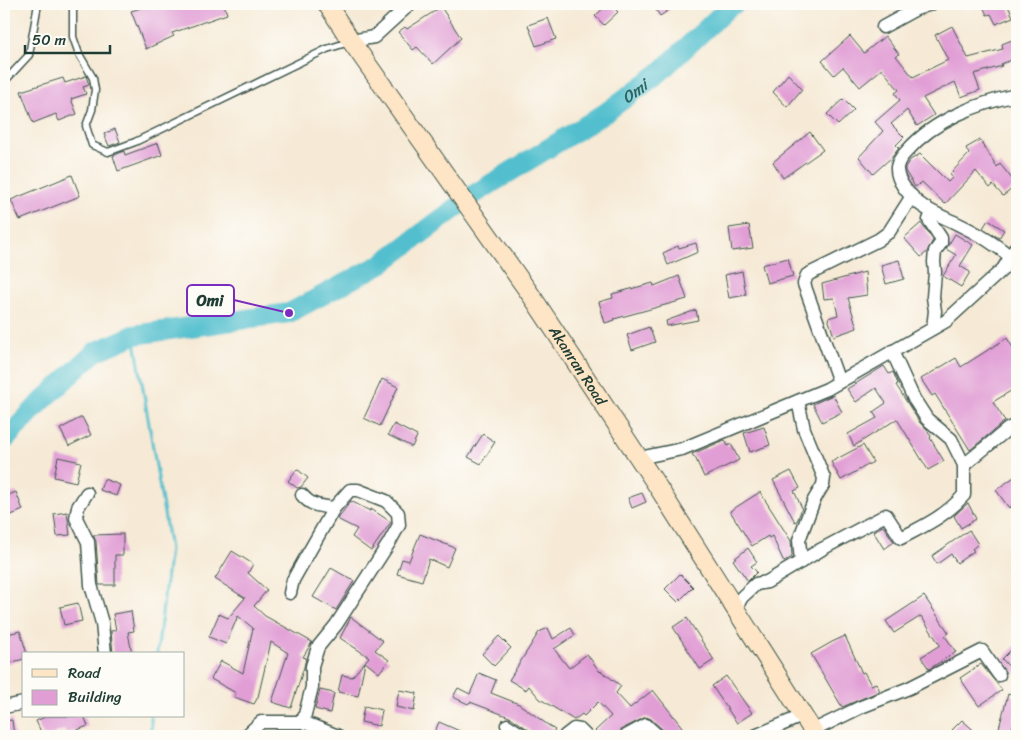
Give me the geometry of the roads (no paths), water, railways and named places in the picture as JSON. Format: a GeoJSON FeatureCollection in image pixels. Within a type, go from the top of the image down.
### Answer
{"type":"FeatureCollection","features":[{"type":"Feature","properties":{"kind":"main road","name":"Akanran Road"},"geometry":{"type":"LineString","coordinates":[[327,4],[351,41],[533,298],[639,458],[814,733]]}},
{"type":"Feature","properties":{"kind":"street"},"geometry":{"type":"LineString","coordinates":[[351,41],[374,37],[410,4]]}},
{"type":"Feature","properties":{"kind":"street"},"geometry":{"type":"LineString","coordinates":[[883,27],[916,9],[931,4]]}},
{"type":"Feature","properties":{"kind":"street"},"geometry":{"type":"LineString","coordinates":[[639,458],[682,449],[827,389],[946,321],[1003,269],[1015,255],[932,212],[915,200],[900,183],[897,167],[901,158],[917,139],[946,120],[998,99],[1017,95]]}},
{"type":"Feature","properties":{"kind":"street"},"geometry":{"type":"LineString","coordinates":[[839,382],[804,284],[807,274],[878,240],[889,232],[912,196]]}},
{"type":"Feature","properties":{"kind":"street"},"geometry":{"type":"LineString","coordinates":[[932,212],[929,220],[941,238],[941,243],[935,251],[934,262],[934,328]]}},
{"type":"Feature","properties":{"kind":"street"},"geometry":{"type":"LineString","coordinates":[[735,609],[742,597],[756,584],[767,582],[886,514],[901,538],[930,523],[956,504],[964,495],[964,465],[951,439],[926,419],[914,399],[892,351]]}},
{"type":"Feature","properties":{"kind":"street"},"geometry":{"type":"LineString","coordinates":[[798,401],[804,429],[824,478],[823,485],[814,500],[799,540],[801,562]]}},
{"type":"Feature","properties":{"kind":"street"},"geometry":{"type":"LineString","coordinates":[[964,465],[1008,429],[1017,424]]}},
{"type":"Feature","properties":{"kind":"street"},"geometry":{"type":"LineString","coordinates":[[290,593],[293,580],[334,508],[350,490],[358,490],[386,500],[398,513],[399,525],[336,624],[318,648],[312,666],[312,687],[302,722]]}},
{"type":"Feature","properties":{"kind":"street"},"geometry":{"type":"LineString","coordinates":[[87,493],[78,507],[76,518],[88,542],[91,584],[102,623],[105,652]]}},
{"type":"Feature","properties":{"kind":"street"},"geometry":{"type":"LineString","coordinates":[[302,495],[306,500],[318,506],[334,508]]}},
{"type":"Feature","properties":{"kind":"street"},"geometry":{"type":"LineString","coordinates":[[814,733],[861,707],[909,688],[982,651],[999,675]]}},
{"type":"Feature","properties":{"kind":"street"},"geometry":{"type":"LineString","coordinates":[[4,707],[22,703]]}},
{"type":"Feature","properties":{"kind":"street"},"geometry":{"type":"LineString","coordinates":[[755,736],[802,716]]}},
{"type":"Feature","properties":{"kind":"street"},"geometry":{"type":"LineString","coordinates":[[246,736],[261,722],[302,722],[338,736]]}},
{"type":"Feature","properties":{"kind":"street"},"geometry":{"type":"LineString","coordinates":[[507,725],[524,736]]}},
{"type":"Feature","properties":{"kind":"street"},"geometry":{"type":"LineString","coordinates":[[626,736],[646,725],[658,736]]}},
{"type":"Feature","properties":{"kind":"street"},"geometry":{"type":"LineString","coordinates":[[565,736],[574,729],[580,730],[586,736]]}},
{"type":"Feature","properties":{"kind":"lane"},"geometry":{"type":"LineString","coordinates":[[4,82],[29,55],[38,4]]}},
{"type":"Feature","properties":{"kind":"lane"},"geometry":{"type":"LineString","coordinates":[[73,4],[73,37],[79,54],[93,78],[96,90],[86,126],[92,146],[108,152],[135,142],[327,50],[351,41]]}},
{"type":"Feature","properties":{"kind":"waterway","name":"Omi"},"geometry":{"type":"LineString","coordinates":[[473,195],[605,113],[659,73],[731,5],[735,4]]}},
{"type":"Feature","properties":{"kind":"waterway","name":"Omi"},"geometry":{"type":"LineString","coordinates":[[4,441],[36,407],[95,352],[134,335],[289,313],[381,264],[457,207]]}},
{"type":"Feature","properties":{"kind":"waterway"},"geometry":{"type":"LineString","coordinates":[[134,335],[170,549],[157,652]]}},
{"type":"Feature","properties":{"kind":"waterway"},"geometry":{"type":"LineString","coordinates":[[151,718],[151,736]]}},
{"type":"Feature","properties":{"kind":"place","name":"Omi"},"geometry":{"type":"Point","coordinates":[289,313]}}]}
